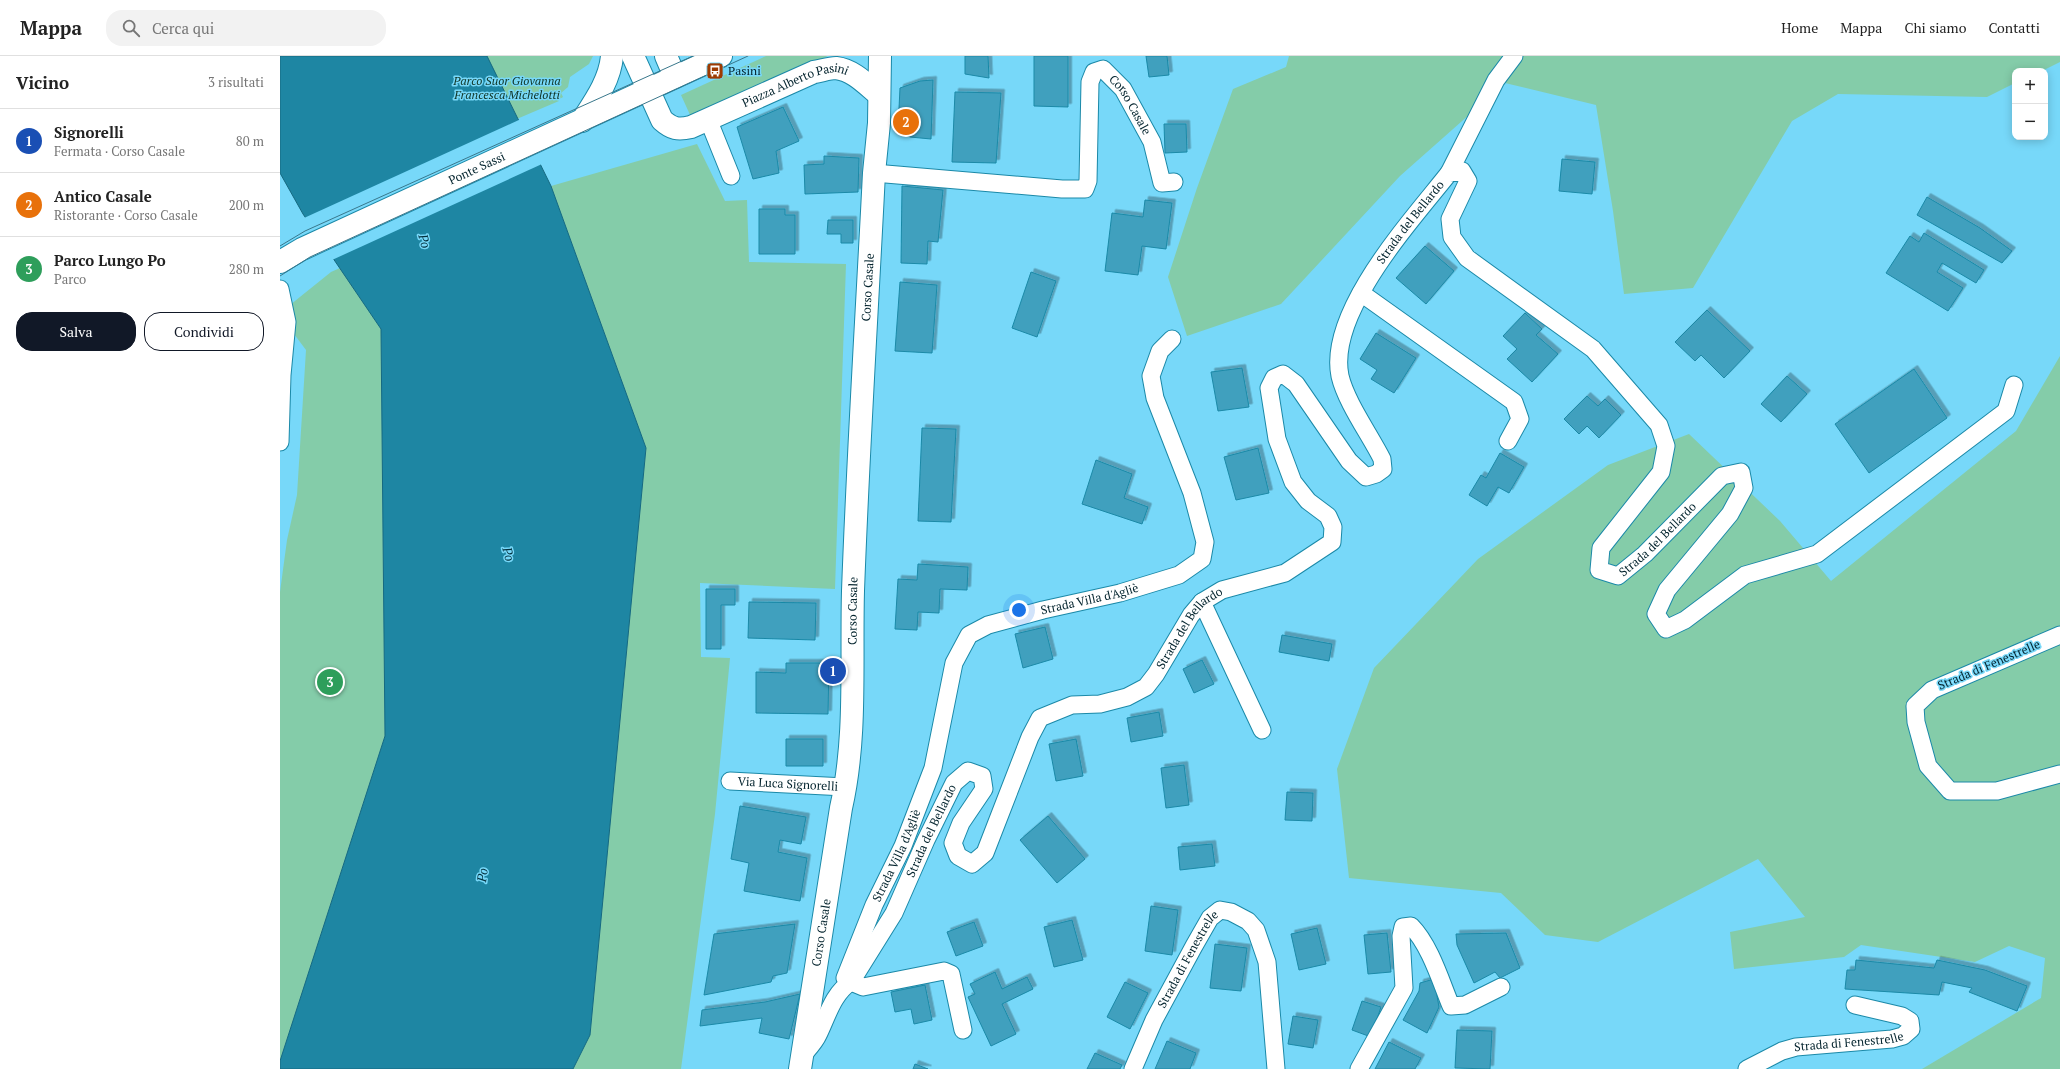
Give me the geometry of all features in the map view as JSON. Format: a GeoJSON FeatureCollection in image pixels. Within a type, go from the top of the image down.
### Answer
{"type":"FeatureCollection","features":[{"type":"Feature","properties":{"kind":"main road"},"geometry":{"type":"LineString","coordinates":[[579,122],[596,100],[611,66],[612,56]]}},
{"type":"Feature","properties":{"kind":"main road","name":"Piazza Alberto Pasini"},"geometry":{"type":"LineString","coordinates":[[633,56],[662,120],[670,127],[680,129],[708,119],[814,72],[835,68],[846,71],[860,79],[878,94]]}},
{"type":"Feature","properties":{"kind":"main road"},"geometry":{"type":"LineString","coordinates":[[666,56],[675,77],[721,56]]}},
{"type":"Feature","properties":{"kind":"main road","name":"Corso Casale"},"geometry":{"type":"LineString","coordinates":[[802,1062],[840,808],[845,787],[850,730],[853,591],[874,173],[879,123],[878,94],[880,56]]}},
{"type":"Feature","properties":{"kind":"main road","name":"Ponte Sassi"},"geometry":{"type":"LineString","coordinates":[[280,262],[306,247],[675,77]]}},
{"type":"Feature","properties":{"kind":"street"},"geometry":{"type":"LineString","coordinates":[[1449,173],[1496,80],[1514,56]]}},
{"type":"Feature","properties":{"kind":"street","name":"Corso Casale"},"geometry":{"type":"LineString","coordinates":[[874,173],[1062,189],[1084,189],[1088,181],[1090,82],[1094,72],[1103,69],[1123,89],[1152,142],[1162,183],[1174,182]]}},
{"type":"Feature","properties":{"kind":"street"},"geometry":{"type":"LineString","coordinates":[[708,119],[731,176]]}},
{"type":"Feature","properties":{"kind":"street","name":"Strada del Bellardo"},"geometry":{"type":"LineString","coordinates":[[802,1062],[818,1037],[832,1003],[848,984],[894,913],[926,840],[954,783],[968,771],[982,776],[984,789],[961,823],[953,843],[958,856],[972,864],[985,853],[1030,737],[1040,718],[1072,705],[1100,704],[1127,697],[1146,687],[1156,674],[1191,615],[1202,602],[1222,590],[1285,573],[1332,542],[1333,527],[1328,516],[1308,501],[1293,482],[1277,439],[1269,388],[1274,378],[1283,374],[1296,384],[1349,461],[1366,477],[1376,474],[1383,469],[1382,459],[1354,408],[1340,376],[1338,356],[1343,333],[1361,293],[1386,253],[1449,173],[1462,171],[1468,181],[1450,219],[1452,237],[1467,258],[1593,349],[1659,425],[1666,446],[1661,472],[1602,548],[1599,570],[1618,576],[1645,554],[1722,476],[1741,472],[1744,488],[1730,514],[1667,590],[1656,614],[1666,629],[1685,620],[1745,575],[1816,554],[2006,411],[2014,385]]}},
{"type":"Feature","properties":{"kind":"street"},"geometry":{"type":"LineString","coordinates":[[280,289],[287,322],[281,381],[280,442]]}},
{"type":"Feature","properties":{"kind":"street"},"geometry":{"type":"LineString","coordinates":[[1361,293],[1514,402],[1520,419],[1508,441]]}},
{"type":"Feature","properties":{"kind":"street","name":"Strada Villa d'Agliè"},"geometry":{"type":"LineString","coordinates":[[848,984],[846,974],[874,905],[902,846],[933,768],[954,663],[969,635],[988,625],[1042,610],[1120,593],[1179,575],[1202,559],[1205,542],[1192,493],[1155,398],[1151,376],[1160,351],[1172,339]]}},
{"type":"Feature","properties":{"kind":"street"},"geometry":{"type":"LineString","coordinates":[[1202,602],[1262,730]]}},
{"type":"Feature","properties":{"kind":"street","name":"Strada di Fenestrelle"},"geometry":{"type":"LineString","coordinates":[[2060,635],[1932,690],[1916,706],[1916,722],[1928,766],[1950,791],[1997,792],[2060,774]]}},
{"type":"Feature","properties":{"kind":"street","name":"Via Luca Signorelli"},"geometry":{"type":"LineString","coordinates":[[730,781],[845,787]]}},
{"type":"Feature","properties":{"kind":"street","name":"Strada di Fenestrelle"},"geometry":{"type":"LineString","coordinates":[[1133,1069],[1154,1020],[1194,946],[1210,918],[1220,910],[1231,912],[1248,922],[1256,930],[1266,962],[1276,1069]]}},
{"type":"Feature","properties":{"kind":"street"},"geometry":{"type":"LineString","coordinates":[[1359,1069],[1404,988],[1401,936],[1403,927],[1411,926],[1418,932],[1440,977],[1451,1006],[1465,1005],[1501,987]]}},
{"type":"Feature","properties":{"kind":"street"},"geometry":{"type":"LineString","coordinates":[[848,984],[863,987],[944,971],[951,974],[963,1030]]}},
{"type":"Feature","properties":{"kind":"street","name":"Strada di Fenestrelle"},"geometry":{"type":"LineString","coordinates":[[1747,1069],[1782,1051],[1796,1047],[1892,1039],[1903,1036],[1911,1029],[1910,1021],[1902,1016],[1855,1005]]}},
{"type":"Feature","properties":{"kind":"green space","name":"Parco Suor Giovanna Francesca Michelotti"},"geometry":{"type":"Polygon","coordinates":[[[455,56],[593,56],[589,64],[570,77],[568,87],[561,93],[563,97],[558,100],[559,101],[503,125],[455,56]]]}},
{"type":"Feature","properties":{"kind":"green space"},"geometry":{"type":"Polygon","coordinates":[[[766,56],[828,56],[691,117],[681,95],[766,56]]]}},
{"type":"Feature","properties":{"kind":"green space"},"geometry":{"type":"Polygon","coordinates":[[[1289,56],[2060,56],[2060,62],[2048,68],[2012,68],[2012,84],[1987,97],[1838,94],[1792,121],[1693,288],[1624,294],[1613,211],[1596,105],[1505,83],[1400,176],[1281,304],[1187,336],[1168,277],[1197,188],[1233,89],[1286,67],[1289,56]]]}},
{"type":"Feature","properties":{"kind":"green space"},"geometry":{"type":"Polygon","coordinates":[[[697,144],[725,201],[747,200],[749,262],[846,264],[835,589],[700,583],[701,657],[730,658],[715,814],[681,1069],[573,1069],[590,1035],[646,448],[551,186],[697,144]]]}},
{"type":"Feature","properties":{"kind":"green space"},"geometry":{"type":"Polygon","coordinates":[[[340,268],[381,329],[385,736],[280,1061],[280,592],[287,540],[297,495],[306,350],[294,334],[285,309],[331,272],[340,268]]]}},
{"type":"Feature","properties":{"kind":"green space"},"geometry":{"type":"Polygon","coordinates":[[[2060,356],[2060,1069],[1922,1069],[2041,998],[2045,958],[2009,946],[1975,962],[1861,945],[1844,957],[1734,969],[1730,932],[1805,917],[1758,859],[1598,942],[1545,935],[1501,893],[1349,878],[1337,769],[1374,668],[1478,559],[1608,465],[1689,434],[1780,521],[1831,581],[2016,431],[2060,356]]]}},
{"type":"Feature","properties":{"kind":"water","name":"Po"},"geometry":{"type":"Polygon","coordinates":[[[280,56],[487,56],[551,186],[646,448],[590,1035],[573,1069],[280,1069],[280,1061],[385,736],[381,329],[303,214],[280,173],[280,56]]]}},
{"type":"Feature","properties":{"kind":"pier"},"geometry":{"type":"Polygon","coordinates":[[[521,119],[542,164],[332,260],[304,218],[521,119]]]}},
{"type":"Feature","properties":{"kind":"building"},"geometry":{"type":"Polygon","coordinates":[[[965,56],[988,56],[989,78],[965,74],[965,56]]]}},
{"type":"Feature","properties":{"kind":"building"},"geometry":{"type":"Polygon","coordinates":[[[1034,56],[1068,56],[1068,107],[1034,106],[1034,56]]]}},
{"type":"Feature","properties":{"kind":"building"},"geometry":{"type":"Polygon","coordinates":[[[1146,56],[1167,56],[1169,75],[1149,77],[1146,56]]]}},
{"type":"Feature","properties":{"kind":"building"},"geometry":{"type":"Polygon","coordinates":[[[933,80],[931,139],[910,137],[898,129],[900,88],[920,81],[933,80]]]}},
{"type":"Feature","properties":{"kind":"building"},"geometry":{"type":"Polygon","coordinates":[[[955,92],[1001,93],[996,163],[952,162],[955,92]]]}},
{"type":"Feature","properties":{"kind":"building"},"geometry":{"type":"Polygon","coordinates":[[[783,107],[799,141],[776,151],[779,173],[753,179],[737,127],[783,107]]]}},
{"type":"Feature","properties":{"kind":"building"},"geometry":{"type":"Polygon","coordinates":[[[1164,124],[1186,124],[1187,152],[1165,153],[1164,124]]]}},
{"type":"Feature","properties":{"kind":"building"},"geometry":{"type":"Polygon","coordinates":[[[824,156],[859,158],[858,192],[805,194],[804,165],[824,164],[824,156]]]}},
{"type":"Feature","properties":{"kind":"building"},"geometry":{"type":"Polygon","coordinates":[[[1562,159],[1595,162],[1592,194],[1559,191],[1562,159]]]}},
{"type":"Feature","properties":{"kind":"building"},"geometry":{"type":"Polygon","coordinates":[[[902,186],[943,190],[938,242],[928,241],[927,264],[901,263],[902,186]]]}},
{"type":"Feature","properties":{"kind":"building"},"geometry":{"type":"Polygon","coordinates":[[[1927,197],[1980,228],[2012,251],[2002,263],[1917,215],[1927,197]]]}},
{"type":"Feature","properties":{"kind":"building"},"geometry":{"type":"Polygon","coordinates":[[[1145,200],[1172,203],[1166,249],[1142,246],[1138,275],[1105,271],[1112,213],[1143,217],[1145,200]]]}},
{"type":"Feature","properties":{"kind":"building"},"geometry":{"type":"Polygon","coordinates":[[[759,209],[785,209],[785,215],[795,215],[795,254],[759,254],[759,209]]]}},
{"type":"Feature","properties":{"kind":"building"},"geometry":{"type":"Polygon","coordinates":[[[828,220],[853,220],[853,243],[841,243],[841,234],[827,234],[828,220]]]}},
{"type":"Feature","properties":{"kind":"building"},"geometry":{"type":"Polygon","coordinates":[[[1924,233],[1984,270],[1976,283],[1942,263],[1937,272],[1963,288],[1948,311],[1886,273],[1910,236],[1919,242],[1924,233]]]}},
{"type":"Feature","properties":{"kind":"building"},"geometry":{"type":"Polygon","coordinates":[[[1425,246],[1454,271],[1426,304],[1396,278],[1425,246]]]}},
{"type":"Feature","properties":{"kind":"building"},"geometry":{"type":"Polygon","coordinates":[[[1031,272],[1056,281],[1037,337],[1012,328],[1031,272]]]}},
{"type":"Feature","properties":{"kind":"building"},"geometry":{"type":"Polygon","coordinates":[[[900,282],[937,285],[932,353],[895,351],[900,282]]]}},
{"type":"Feature","properties":{"kind":"building"},"geometry":{"type":"Polygon","coordinates":[[[1707,310],[1750,351],[1724,378],[1701,355],[1695,361],[1675,342],[1707,310]]]}},
{"type":"Feature","properties":{"kind":"building"},"geometry":{"type":"Polygon","coordinates":[[[1525,313],[1542,329],[1536,335],[1558,354],[1532,382],[1507,359],[1517,349],[1503,336],[1525,313]]]}},
{"type":"Feature","properties":{"kind":"building"},"geometry":{"type":"Polygon","coordinates":[[[1376,333],[1416,358],[1394,393],[1371,379],[1377,370],[1360,359],[1376,333]]]}},
{"type":"Feature","properties":{"kind":"building"},"geometry":{"type":"Polygon","coordinates":[[[1242,368],[1249,407],[1218,411],[1211,372],[1242,368]]]}},
{"type":"Feature","properties":{"kind":"building"},"geometry":{"type":"Polygon","coordinates":[[[1914,369],[1947,418],[1869,473],[1835,424],[1914,369]]]}},
{"type":"Feature","properties":{"kind":"building"},"geometry":{"type":"Polygon","coordinates":[[[1787,376],[1807,394],[1781,422],[1761,404],[1787,376]]]}},
{"type":"Feature","properties":{"kind":"building"},"geometry":{"type":"Polygon","coordinates":[[[1587,396],[1598,406],[1605,399],[1621,415],[1599,438],[1587,426],[1579,434],[1564,419],[1587,396]]]}},
{"type":"Feature","properties":{"kind":"building"},"geometry":{"type":"Polygon","coordinates":[[[922,428],[956,429],[951,522],[918,521],[922,428]]]}},
{"type":"Feature","properties":{"kind":"building"},"geometry":{"type":"Polygon","coordinates":[[[1258,448],[1269,493],[1236,500],[1224,457],[1258,448]]]}},
{"type":"Feature","properties":{"kind":"building"},"geometry":{"type":"Polygon","coordinates":[[[1500,453],[1524,467],[1509,493],[1498,487],[1487,506],[1469,495],[1481,475],[1486,478],[1500,453]]]}},
{"type":"Feature","properties":{"kind":"building"},"geometry":{"type":"Polygon","coordinates":[[[1096,460],[1132,474],[1124,498],[1148,507],[1142,524],[1082,504],[1096,460]]]}},
{"type":"Feature","properties":{"kind":"building"},"geometry":{"type":"Polygon","coordinates":[[[918,564],[968,567],[967,590],[940,589],[939,613],[918,612],[917,630],[895,629],[898,579],[917,580],[918,564]]]}},
{"type":"Feature","properties":{"kind":"building"},"geometry":{"type":"Polygon","coordinates":[[[706,589],[735,589],[735,605],[721,605],[721,649],[706,649],[706,589]]]}},
{"type":"Feature","properties":{"kind":"building"},"geometry":{"type":"Polygon","coordinates":[[[749,602],[816,603],[815,640],[748,638],[749,602]]]}},
{"type":"Feature","properties":{"kind":"building"},"geometry":{"type":"Polygon","coordinates":[[[1045,627],[1053,659],[1023,668],[1015,634],[1045,627]]]}},
{"type":"Feature","properties":{"kind":"building"},"geometry":{"type":"Polygon","coordinates":[[[1282,635],[1332,644],[1329,661],[1279,652],[1282,635]]]}},
{"type":"Feature","properties":{"kind":"building"},"geometry":{"type":"Polygon","coordinates":[[[1202,660],[1214,684],[1194,693],[1183,669],[1202,660]]]}},
{"type":"Feature","properties":{"kind":"building"},"geometry":{"type":"Polygon","coordinates":[[[786,663],[829,663],[828,714],[756,713],[756,672],[786,673],[786,663]]]}},
{"type":"Feature","properties":{"kind":"building"},"geometry":{"type":"Polygon","coordinates":[[[1159,712],[1163,736],[1131,742],[1127,718],[1159,712]]]}},
{"type":"Feature","properties":{"kind":"building"},"geometry":{"type":"Polygon","coordinates":[[[786,739],[823,739],[823,766],[786,766],[786,739]]]}},
{"type":"Feature","properties":{"kind":"building"},"geometry":{"type":"Polygon","coordinates":[[[1076,739],[1083,776],[1056,781],[1049,744],[1076,739]]]}},
{"type":"Feature","properties":{"kind":"building"},"geometry":{"type":"Polygon","coordinates":[[[1184,765],[1189,805],[1166,808],[1161,768],[1184,765]]]}},
{"type":"Feature","properties":{"kind":"building"},"geometry":{"type":"Polygon","coordinates":[[[1287,792],[1313,793],[1312,821],[1285,820],[1287,792]]]}},
{"type":"Feature","properties":{"kind":"building"},"geometry":{"type":"Polygon","coordinates":[[[740,806],[806,817],[801,844],[780,840],[778,852],[807,858],[800,901],[744,891],[749,863],[731,859],[740,806]]]}},
{"type":"Feature","properties":{"kind":"building"},"geometry":{"type":"Polygon","coordinates":[[[1048,816],[1085,859],[1057,883],[1020,840],[1048,816]]]}},
{"type":"Feature","properties":{"kind":"building"},"geometry":{"type":"Polygon","coordinates":[[[1212,844],[1215,866],[1180,870],[1178,847],[1212,844]]]}},
{"type":"Feature","properties":{"kind":"building"},"geometry":{"type":"Polygon","coordinates":[[[1151,906],[1178,910],[1172,955],[1145,951],[1151,906]]]}},
{"type":"Feature","properties":{"kind":"building"},"geometry":{"type":"Polygon","coordinates":[[[1072,920],[1083,960],[1054,967],[1044,927],[1072,920]]]}},
{"type":"Feature","properties":{"kind":"building"},"geometry":{"type":"Polygon","coordinates":[[[974,922],[983,946],[956,956],[947,932],[974,922]]]}},
{"type":"Feature","properties":{"kind":"building"},"geometry":{"type":"Polygon","coordinates":[[[795,924],[787,973],[773,976],[771,982],[704,995],[714,934],[795,924]]]}},
{"type":"Feature","properties":{"kind":"building"},"geometry":{"type":"Polygon","coordinates":[[[1317,928],[1326,964],[1299,970],[1291,934],[1317,928]]]}},
{"type":"Feature","properties":{"kind":"building"},"geometry":{"type":"Polygon","coordinates":[[[1387,933],[1391,972],[1368,974],[1364,935],[1387,933]]]}},
{"type":"Feature","properties":{"kind":"building"},"geometry":{"type":"Polygon","coordinates":[[[1506,933],[1520,968],[1500,978],[1495,972],[1474,983],[1457,945],[1456,934],[1506,933]]]}},
{"type":"Feature","properties":{"kind":"building"},"geometry":{"type":"Polygon","coordinates":[[[1215,944],[1247,948],[1241,991],[1210,988],[1215,944]]]}},
{"type":"Feature","properties":{"kind":"building"},"geometry":{"type":"Polygon","coordinates":[[[1856,960],[1934,968],[1937,960],[1985,970],[2027,986],[2017,1011],[1969,992],[1972,988],[1942,982],[1939,995],[1845,989],[1847,970],[1855,970],[1856,960]]]}},
{"type":"Feature","properties":{"kind":"building"},"geometry":{"type":"Polygon","coordinates":[[[995,972],[1002,989],[1027,977],[1033,989],[1002,1004],[1016,1034],[991,1046],[968,997],[975,994],[970,984],[995,972]]]}},
{"type":"Feature","properties":{"kind":"building"},"geometry":{"type":"Polygon","coordinates":[[[1434,979],[1439,1007],[1427,1033],[1403,1020],[1419,991],[1420,983],[1434,979]]]}},
{"type":"Feature","properties":{"kind":"building"},"geometry":{"type":"Polygon","coordinates":[[[1125,982],[1148,993],[1130,1029],[1107,1017],[1125,982]]]}},
{"type":"Feature","properties":{"kind":"building"},"geometry":{"type":"Polygon","coordinates":[[[925,985],[932,1020],[914,1024],[911,1009],[895,1012],[891,992],[925,985]]]}},
{"type":"Feature","properties":{"kind":"building"},"geometry":{"type":"Polygon","coordinates":[[[800,994],[789,1039],[759,1033],[762,1018],[700,1026],[702,1010],[765,1002],[800,994]]]}},
{"type":"Feature","properties":{"kind":"building"},"geometry":{"type":"Polygon","coordinates":[[[1362,1001],[1381,1007],[1371,1037],[1352,1030],[1362,1001]]]}},
{"type":"Feature","properties":{"kind":"building"},"geometry":{"type":"Polygon","coordinates":[[[1293,1016],[1318,1020],[1313,1048],[1288,1044],[1293,1016]]]}},
{"type":"Feature","properties":{"kind":"building"},"geometry":{"type":"Polygon","coordinates":[[[1457,1030],[1492,1031],[1490,1069],[1455,1068],[1457,1030]]]}},
{"type":"Feature","properties":{"kind":"building"},"geometry":{"type":"Polygon","coordinates":[[[1167,1041],[1196,1053],[1190,1069],[1155,1069],[1167,1041]]]}},
{"type":"Feature","properties":{"kind":"building"},"geometry":{"type":"Polygon","coordinates":[[[1389,1042],[1421,1058],[1415,1069],[1375,1069],[1389,1042]]]}},
{"type":"Feature","properties":{"kind":"building"},"geometry":{"type":"Polygon","coordinates":[[[1095,1053],[1122,1065],[1120,1069],[1087,1069],[1095,1053]]]}},
{"type":"Feature","properties":{"kind":"building"},"geometry":{"type":"Polygon","coordinates":[[[915,1064],[928,1069],[913,1069],[915,1064]]]}},
{"type":"Feature","properties":{"kind":"tram line"},"geometry":{"type":"LineString","coordinates":[[280,246],[305,231],[693,56]]}},
{"type":"Feature","properties":{"kind":"tram line"},"geometry":{"type":"LineString","coordinates":[[280,276],[310,257],[748,56]]}},
{"type":"Feature","properties":{"kind":"place","name":"Pasini"},"geometry":{"type":"Point","coordinates":[715,71]}},
{"type":"Feature","properties":{"kind":"place","name":"Antico Casale"},"geometry":{"type":"Point","coordinates":[906,122]}},
{"type":"Feature","properties":{"kind":"place","name":"Signorelli"},"geometry":{"type":"Point","coordinates":[833,671]}},
{"type":"Feature","properties":{"kind":"place","name":"Parco Lungo Po"},"geometry":{"type":"Point","coordinates":[330,682]}}]}
